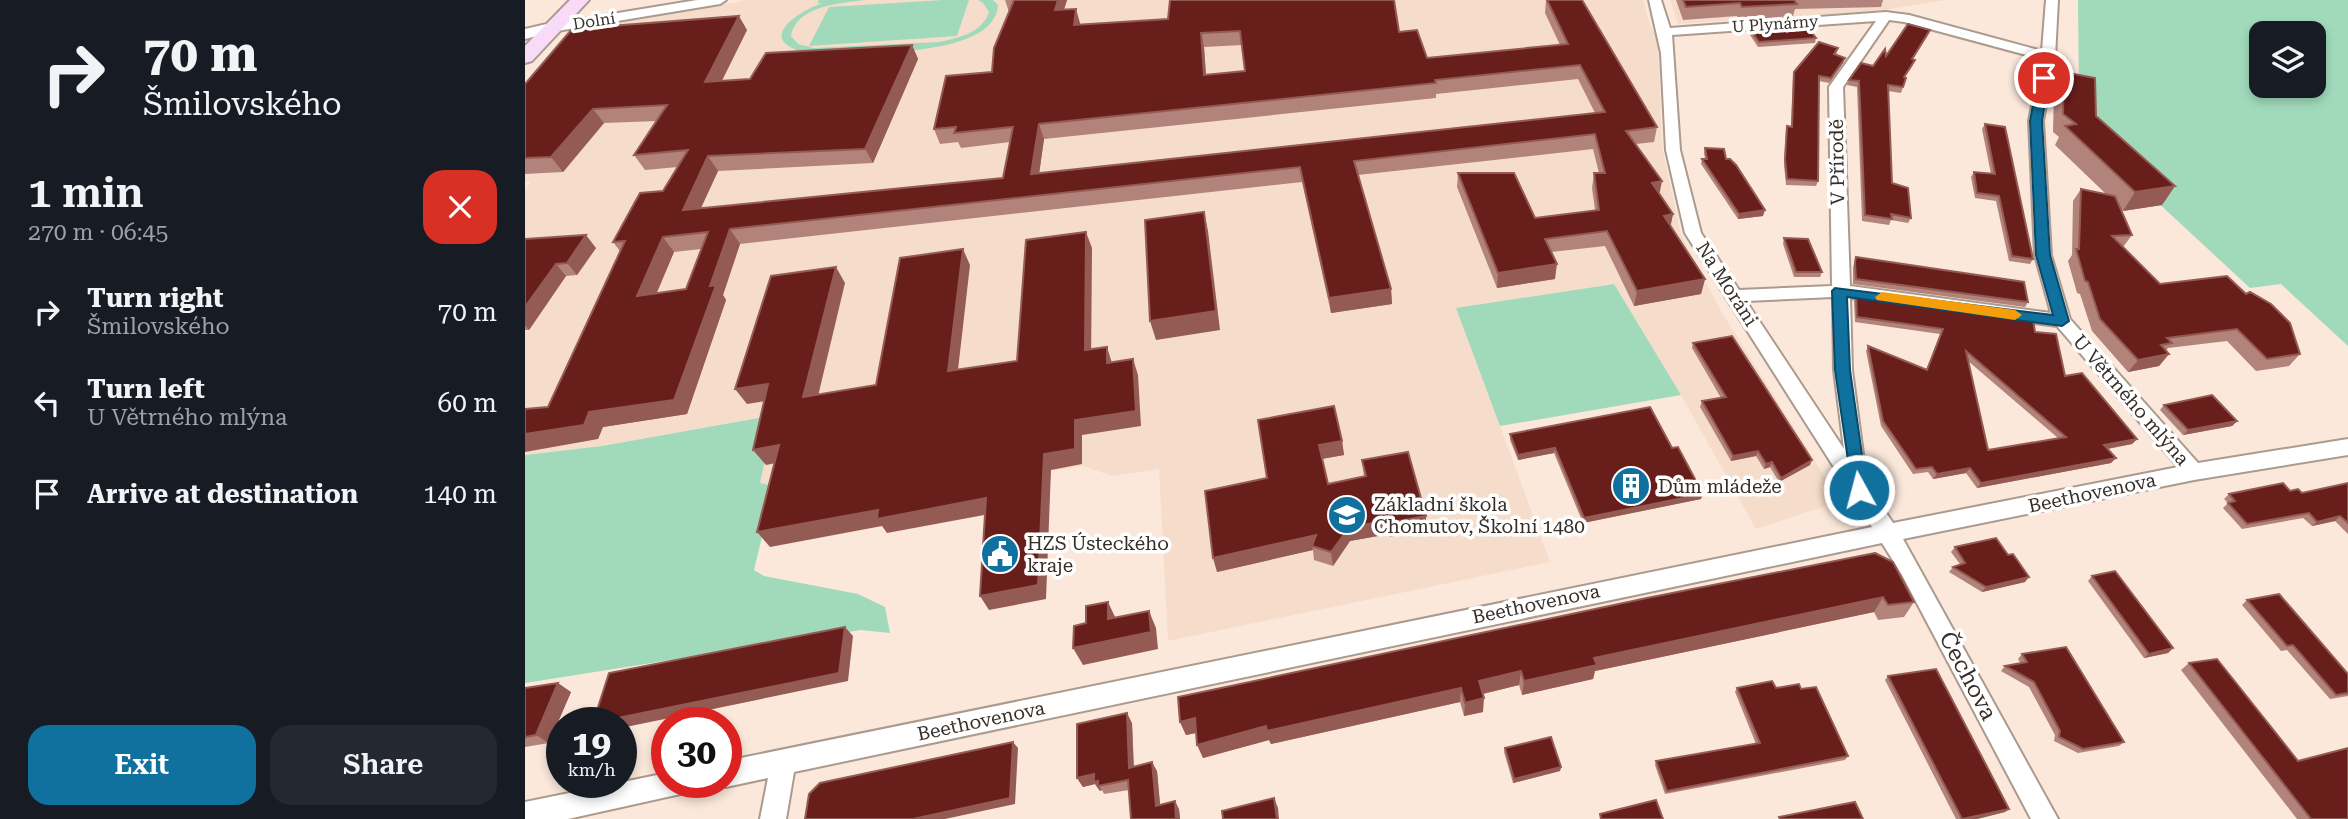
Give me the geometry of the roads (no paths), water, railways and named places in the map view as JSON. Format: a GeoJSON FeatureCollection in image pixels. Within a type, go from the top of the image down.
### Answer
{"type":"FeatureCollection","features":[{"type":"Feature","properties":{"kind":"main road"},"geometry":{"type":"LineString","coordinates":[[525,57],[580,0]]}},
{"type":"Feature","properties":{"kind":"street","name":"Dolní"},"geometry":{"type":"LineString","coordinates":[[551,28],[720,0]]}},
{"type":"Feature","properties":{"kind":"street","name":"Na Moráni"},"geometry":{"type":"LineString","coordinates":[[1655,0],[1665,32],[1673,150],[1693,233],[1888,533]]}},
{"type":"Feature","properties":{"kind":"street","name":"U Větrného mlýna"},"geometry":{"type":"LineString","coordinates":[[2052,0],[2048,57],[2036,121],[2043,255],[2062,321],[2194,472]]}},
{"type":"Feature","properties":{"kind":"street"},"geometry":{"type":"LineString","coordinates":[[1886,16],[1905,18],[2048,57]]}},
{"type":"Feature","properties":{"kind":"street","name":"U Plynárny"},"geometry":{"type":"LineString","coordinates":[[1665,32],[1886,16]]}},
{"type":"Feature","properties":{"kind":"street","name":"V Přírodě"},"geometry":{"type":"LineString","coordinates":[[1859,490],[1843,370],[1836,87],[1886,16]]}},
{"type":"Feature","properties":{"kind":"street"},"geometry":{"type":"LineString","coordinates":[[525,34],[551,28]]}},
{"type":"Feature","properties":{"kind":"street"},"geometry":{"type":"LineString","coordinates":[[1735,296],[1840,291],[2062,321]]}},
{"type":"Feature","properties":{"kind":"street","name":"Beethovenova"},"geometry":{"type":"LineString","coordinates":[[742,771],[1842,541],[2194,472],[2348,447]]}},
{"type":"Feature","properties":{"kind":"street","name":"Čechova"},"geometry":{"type":"LineString","coordinates":[[1888,533],[1910,568],[2045,819]]}},
{"type":"Feature","properties":{"kind":"street"},"geometry":{"type":"LineString","coordinates":[[773,819],[783,762]]}},
{"type":"Feature","properties":{"kind":"street"},"geometry":{"type":"LineString","coordinates":[[525,816],[651,789]]}},
{"type":"Feature","properties":{"kind":"place","name":"Dům mládeže"},"geometry":{"type":"Point","coordinates":[1631,486]}},
{"type":"Feature","properties":{"kind":"place","name":"Základní škola Chomutov, Školní 1480"},"geometry":{"type":"Point","coordinates":[1347,515]}},
{"type":"Feature","properties":{"kind":"place","name":"HZS Ústeckého kraje"},"geometry":{"type":"Point","coordinates":[1000,554]}}]}
